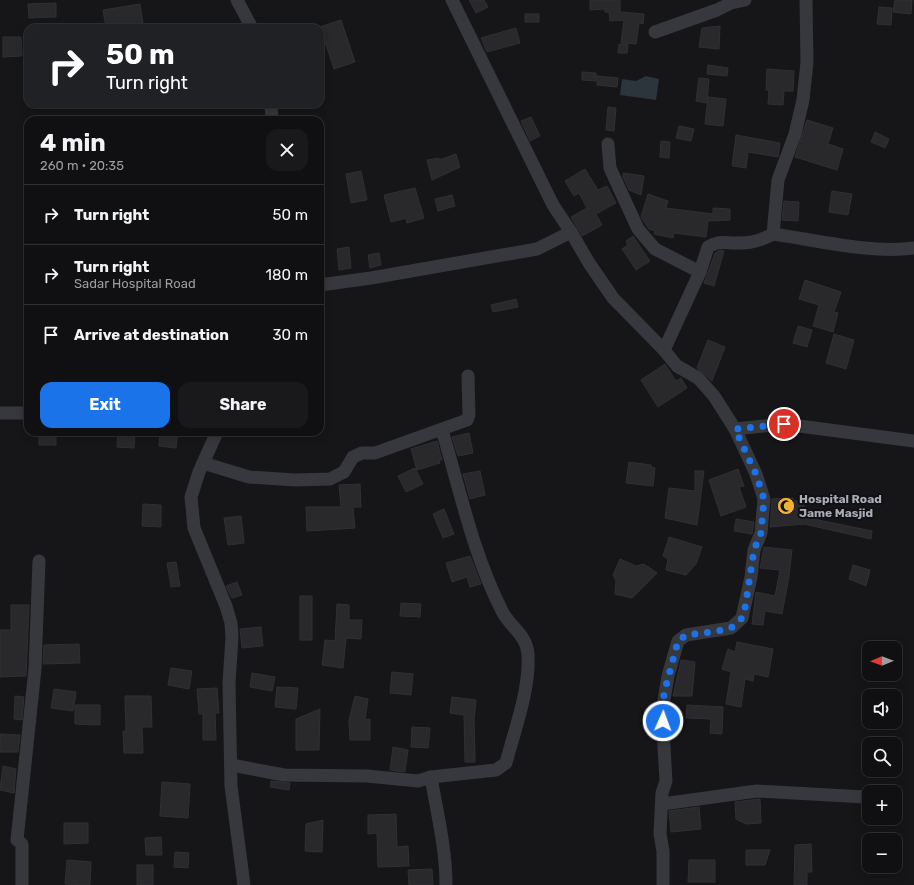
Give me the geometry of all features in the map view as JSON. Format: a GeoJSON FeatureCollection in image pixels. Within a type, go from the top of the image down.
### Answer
{"type":"FeatureCollection","features":[{"type":"Feature","properties":{"kind":"street"},"geometry":{"type":"LineString","coordinates":[[237,0],[250,24]]}},
{"type":"Feature","properties":{"kind":"street"},"geometry":{"type":"LineString","coordinates":[[452,0],[553,205],[565,235],[589,263],[613,298],[664,350],[676,366],[698,378],[714,396],[735,429],[756,474],[764,499],[761,533],[754,550],[751,576],[742,618],[731,628],[686,635],[678,641],[664,693],[662,712],[666,781],[662,804],[660,834],[663,851],[663,885]]}},
{"type":"Feature","properties":{"kind":"street"},"geometry":{"type":"LineString","coordinates":[[655,32],[717,10],[731,3],[745,0]]}},
{"type":"Feature","properties":{"kind":"street"},"geometry":{"type":"LineString","coordinates":[[773,234],[778,180],[795,134],[803,100],[807,62],[806,0]]}},
{"type":"Feature","properties":{"kind":"street"},"geometry":{"type":"LineString","coordinates":[[608,144],[610,168],[638,230],[655,249],[700,272]]}},
{"type":"Feature","properties":{"kind":"street"},"geometry":{"type":"LineString","coordinates":[[664,350],[700,272],[708,247],[717,241],[741,244],[759,240],[773,234],[900,250],[914,248]]}},
{"type":"Feature","properties":{"kind":"street"},"geometry":{"type":"LineString","coordinates":[[324,284],[536,249],[565,235]]}},
{"type":"Feature","properties":{"kind":"street"},"geometry":{"type":"LineString","coordinates":[[203,463],[249,477],[295,480],[330,479],[344,472],[353,457],[362,453],[375,453],[467,420],[469,416],[468,376]]}},
{"type":"Feature","properties":{"kind":"street"},"geometry":{"type":"LineString","coordinates":[[0,413],[24,412]]}},
{"type":"Feature","properties":{"kind":"street"},"geometry":{"type":"LineString","coordinates":[[735,429],[784,424],[914,441]]}},
{"type":"Feature","properties":{"kind":"street"},"geometry":{"type":"LineString","coordinates":[[231,765],[284,775],[367,776],[418,781],[431,777],[496,770],[506,763],[528,678],[528,652],[523,638],[502,612],[484,569],[442,430]]}},
{"type":"Feature","properties":{"kind":"street"},"geometry":{"type":"LineString","coordinates":[[215,436],[203,463],[191,497],[194,528],[226,606],[231,623],[232,637],[229,683],[231,786],[244,885]]}},
{"type":"Feature","properties":{"kind":"street"},"geometry":{"type":"LineString","coordinates":[[22,885],[22,844],[17,840],[35,669],[40,561]]}},
{"type":"Feature","properties":{"kind":"street"},"geometry":{"type":"LineString","coordinates":[[431,777],[444,850],[446,885]]}},
{"type":"Feature","properties":{"kind":"street"},"geometry":{"type":"LineString","coordinates":[[662,804],[757,791],[862,797]]}},
{"type":"Feature","properties":{"kind":"shaded area"},"geometry":{"type":"Polygon","coordinates":[[[646,76],[659,79],[656,100],[620,95],[622,79],[636,81],[646,76]]]}},
{"type":"Feature","properties":{"kind":"building"},"geometry":{"type":"Polygon","coordinates":[[[469,0],[484,0],[488,7],[476,13],[469,0]]]}},
{"type":"Feature","properties":{"kind":"building"},"geometry":{"type":"Polygon","coordinates":[[[590,0],[620,0],[620,12],[644,14],[643,24],[639,23],[636,44],[621,43],[624,20],[610,21],[609,12],[605,12],[605,9],[590,10],[590,0]]]}},
{"type":"Feature","properties":{"kind":"building"},"geometry":{"type":"Polygon","coordinates":[[[895,0],[912,0],[911,14],[893,12],[895,0]]]}},
{"type":"Feature","properties":{"kind":"building"},"geometry":{"type":"Polygon","coordinates":[[[56,3],[56,17],[29,18],[28,4],[56,3]]]}},
{"type":"Feature","properties":{"kind":"building"},"geometry":{"type":"Polygon","coordinates":[[[140,4],[143,23],[105,24],[103,10],[140,4]]]}},
{"type":"Feature","properties":{"kind":"building"},"geometry":{"type":"Polygon","coordinates":[[[879,7],[892,8],[891,25],[877,24],[879,7]]]}},
{"type":"Feature","properties":{"kind":"building"},"geometry":{"type":"Polygon","coordinates":[[[525,14],[539,14],[539,22],[525,22],[525,14]]]}},
{"type":"Feature","properties":{"kind":"building"},"geometry":{"type":"Polygon","coordinates":[[[341,20],[355,62],[334,69],[324,39],[324,26],[341,20]]]}},
{"type":"Feature","properties":{"kind":"building"},"geometry":{"type":"Polygon","coordinates":[[[720,26],[719,49],[699,47],[702,28],[720,26]]]}},
{"type":"Feature","properties":{"kind":"building"},"geometry":{"type":"Polygon","coordinates":[[[516,28],[520,43],[487,52],[481,38],[516,28]]]}},
{"type":"Feature","properties":{"kind":"building"},"geometry":{"type":"Polygon","coordinates":[[[3,37],[21,37],[22,56],[3,57],[3,37]]]}},
{"type":"Feature","properties":{"kind":"building"},"geometry":{"type":"Polygon","coordinates":[[[619,44],[628,45],[627,53],[618,53],[619,44]]]}},
{"type":"Feature","properties":{"kind":"building"},"geometry":{"type":"Polygon","coordinates":[[[708,65],[728,68],[727,76],[707,74],[708,65]]]}},
{"type":"Feature","properties":{"kind":"building"},"geometry":{"type":"Polygon","coordinates":[[[767,69],[794,71],[793,91],[784,91],[783,105],[768,104],[769,90],[766,90],[767,69]]]}},
{"type":"Feature","properties":{"kind":"building"},"geometry":{"type":"Polygon","coordinates":[[[582,72],[596,73],[596,81],[582,80],[582,72]]]}},
{"type":"Feature","properties":{"kind":"building"},"geometry":{"type":"Polygon","coordinates":[[[597,76],[618,78],[617,87],[597,85],[597,76]]]}},
{"type":"Feature","properties":{"kind":"building"},"geometry":{"type":"Polygon","coordinates":[[[699,78],[709,79],[707,103],[696,101],[699,78]]]}},
{"type":"Feature","properties":{"kind":"building"},"geometry":{"type":"Polygon","coordinates":[[[708,97],[726,99],[723,126],[705,124],[708,97]]]}},
{"type":"Feature","properties":{"kind":"building"},"geometry":{"type":"Polygon","coordinates":[[[608,107],[616,108],[614,131],[606,130],[608,107]]]}},
{"type":"Feature","properties":{"kind":"building"},"geometry":{"type":"Polygon","coordinates":[[[531,117],[540,136],[530,141],[521,121],[531,117]]]}},
{"type":"Feature","properties":{"kind":"building"},"geometry":{"type":"Polygon","coordinates":[[[807,120],[833,128],[828,144],[843,149],[837,170],[795,157],[807,120]]]}},
{"type":"Feature","properties":{"kind":"building"},"geometry":{"type":"Polygon","coordinates":[[[679,126],[694,129],[691,141],[676,138],[679,126]]]}},
{"type":"Feature","properties":{"kind":"building"},"geometry":{"type":"Polygon","coordinates":[[[875,132],[889,139],[885,148],[871,142],[875,132]]]}},
{"type":"Feature","properties":{"kind":"building"},"geometry":{"type":"Polygon","coordinates":[[[736,135],[780,143],[778,157],[748,152],[746,168],[732,166],[736,135]]]}},
{"type":"Feature","properties":{"kind":"building"},"geometry":{"type":"Polygon","coordinates":[[[661,141],[670,142],[669,158],[660,157],[661,141]]]}},
{"type":"Feature","properties":{"kind":"building"},"geometry":{"type":"Polygon","coordinates":[[[456,154],[460,167],[432,180],[427,160],[439,158],[439,160],[456,154]]]}},
{"type":"Feature","properties":{"kind":"building"},"geometry":{"type":"Polygon","coordinates":[[[585,169],[598,190],[607,186],[616,203],[596,214],[602,225],[582,236],[571,217],[587,208],[579,193],[574,196],[565,181],[585,169]]]}},
{"type":"Feature","properties":{"kind":"building"},"geometry":{"type":"Polygon","coordinates":[[[361,171],[367,200],[351,203],[346,174],[361,171]]]}},
{"type":"Feature","properties":{"kind":"building"},"geometry":{"type":"Polygon","coordinates":[[[623,173],[644,176],[641,195],[629,190],[623,177],[623,173]]]}},
{"type":"Feature","properties":{"kind":"building"},"geometry":{"type":"Polygon","coordinates":[[[415,188],[424,218],[407,223],[406,218],[391,222],[384,195],[415,188]]]}},
{"type":"Feature","properties":{"kind":"building"},"geometry":{"type":"Polygon","coordinates":[[[832,191],[852,194],[848,215],[829,212],[832,191]]]}},
{"type":"Feature","properties":{"kind":"building"},"geometry":{"type":"Polygon","coordinates":[[[648,194],[668,201],[666,208],[713,214],[713,208],[730,209],[730,220],[708,221],[706,237],[674,233],[673,238],[654,234],[655,231],[649,229],[641,217],[648,194]]]}},
{"type":"Feature","properties":{"kind":"building"},"geometry":{"type":"Polygon","coordinates":[[[452,195],[455,206],[438,211],[435,199],[452,195]]]}},
{"type":"Feature","properties":{"kind":"building"},"geometry":{"type":"Polygon","coordinates":[[[784,201],[799,202],[798,221],[782,220],[784,201]]]}},
{"type":"Feature","properties":{"kind":"building"},"geometry":{"type":"Polygon","coordinates":[[[633,236],[650,261],[636,270],[622,249],[628,245],[626,241],[633,236]]]}},
{"type":"Feature","properties":{"kind":"building"},"geometry":{"type":"Polygon","coordinates":[[[349,247],[351,268],[339,270],[337,249],[349,247]]]}},
{"type":"Feature","properties":{"kind":"building"},"geometry":{"type":"Polygon","coordinates":[[[721,250],[724,251],[714,286],[704,283],[715,253],[721,250]]]}},
{"type":"Feature","properties":{"kind":"building"},"geometry":{"type":"Polygon","coordinates":[[[379,253],[381,265],[370,268],[368,255],[379,253]]]}},
{"type":"Feature","properties":{"kind":"building"},"geometry":{"type":"Polygon","coordinates":[[[805,280],[841,292],[834,312],[838,313],[833,332],[813,326],[819,305],[799,299],[805,280]]]}},
{"type":"Feature","properties":{"kind":"building"},"geometry":{"type":"Polygon","coordinates":[[[516,299],[518,307],[493,312],[491,305],[516,299]]]}},
{"type":"Feature","properties":{"kind":"building"},"geometry":{"type":"Polygon","coordinates":[[[798,326],[812,330],[807,347],[793,343],[798,326]]]}},
{"type":"Feature","properties":{"kind":"building"},"geometry":{"type":"Polygon","coordinates":[[[834,334],[854,340],[846,369],[826,363],[834,334]]]}},
{"type":"Feature","properties":{"kind":"building"},"geometry":{"type":"Polygon","coordinates":[[[708,340],[725,347],[712,381],[697,368],[708,340]]]}},
{"type":"Feature","properties":{"kind":"building"},"geometry":{"type":"Polygon","coordinates":[[[665,364],[676,381],[681,378],[687,388],[658,407],[641,380],[665,364]]]}},
{"type":"Feature","properties":{"kind":"building"},"geometry":{"type":"Polygon","coordinates":[[[469,433],[473,453],[458,456],[452,437],[469,433]]]}},
{"type":"Feature","properties":{"kind":"building"},"geometry":{"type":"Polygon","coordinates":[[[39,436],[56,436],[56,445],[39,445],[39,436]]]}},
{"type":"Feature","properties":{"kind":"building"},"geometry":{"type":"Polygon","coordinates":[[[118,436],[135,436],[134,448],[117,447],[118,436]]]}},
{"type":"Feature","properties":{"kind":"building"},"geometry":{"type":"Polygon","coordinates":[[[160,436],[178,436],[176,448],[159,446],[160,436]]]}},
{"type":"Feature","properties":{"kind":"building"},"geometry":{"type":"Polygon","coordinates":[[[437,441],[442,460],[439,460],[440,463],[417,470],[411,449],[437,441]]]}},
{"type":"Feature","properties":{"kind":"building"},"geometry":{"type":"Polygon","coordinates":[[[629,462],[651,465],[651,467],[655,468],[653,486],[626,483],[629,462]]]}},
{"type":"Feature","properties":{"kind":"building"},"geometry":{"type":"Polygon","coordinates":[[[415,468],[423,484],[406,492],[398,476],[415,468]]]}},
{"type":"Feature","properties":{"kind":"building"},"geometry":{"type":"Polygon","coordinates":[[[738,469],[744,486],[739,487],[746,507],[721,516],[709,480],[738,469]]]}},
{"type":"Feature","properties":{"kind":"building"},"geometry":{"type":"Polygon","coordinates":[[[480,471],[485,495],[470,499],[463,474],[480,471]]]}},
{"type":"Feature","properties":{"kind":"building"},"geometry":{"type":"Polygon","coordinates":[[[695,471],[704,471],[697,525],[665,518],[669,488],[695,491],[695,471]]]}},
{"type":"Feature","properties":{"kind":"building"},"geometry":{"type":"Polygon","coordinates":[[[360,484],[361,507],[353,507],[355,528],[307,531],[306,507],[341,507],[339,485],[360,484]]]}},
{"type":"Feature","properties":{"kind":"building"},"geometry":{"type":"Polygon","coordinates":[[[793,498],[793,501],[804,501],[804,517],[872,531],[871,539],[804,524],[770,527],[772,499],[793,498]]]}},
{"type":"Feature","properties":{"kind":"building"},"geometry":{"type":"Polygon","coordinates":[[[143,504],[161,505],[161,527],[142,526],[143,504]]]}},
{"type":"Feature","properties":{"kind":"building"},"geometry":{"type":"Polygon","coordinates":[[[444,509],[454,534],[443,538],[433,514],[444,509]]]}},
{"type":"Feature","properties":{"kind":"building"},"geometry":{"type":"Polygon","coordinates":[[[241,516],[244,543],[228,545],[224,518],[241,516]]]}},
{"type":"Feature","properties":{"kind":"building"},"geometry":{"type":"Polygon","coordinates":[[[736,519],[754,522],[752,534],[734,531],[736,519]]]}},
{"type":"Feature","properties":{"kind":"building"},"geometry":{"type":"Polygon","coordinates":[[[669,537],[702,547],[696,564],[686,575],[666,570],[668,559],[663,556],[669,537]]]}},
{"type":"Feature","properties":{"kind":"building"},"geometry":{"type":"Polygon","coordinates":[[[764,547],[792,550],[782,614],[765,611],[763,625],[752,624],[756,592],[775,596],[780,570],[760,568],[764,547]]]}},
{"type":"Feature","properties":{"kind":"building"},"geometry":{"type":"Polygon","coordinates":[[[470,556],[481,584],[470,587],[467,577],[452,582],[446,563],[470,556]]]}},
{"type":"Feature","properties":{"kind":"building"},"geometry":{"type":"Polygon","coordinates":[[[620,559],[636,566],[644,564],[657,573],[632,598],[615,594],[616,580],[613,575],[620,559]]]}},
{"type":"Feature","properties":{"kind":"building"},"geometry":{"type":"Polygon","coordinates":[[[176,562],[180,586],[171,587],[167,563],[176,562]]]}},
{"type":"Feature","properties":{"kind":"building"},"geometry":{"type":"Polygon","coordinates":[[[853,565],[870,570],[866,586],[849,579],[853,565]]]}},
{"type":"Feature","properties":{"kind":"building"},"geometry":{"type":"Polygon","coordinates":[[[237,582],[242,595],[232,598],[226,586],[237,582]]]}},
{"type":"Feature","properties":{"kind":"building"},"geometry":{"type":"Polygon","coordinates":[[[300,596],[312,596],[312,640],[300,640],[300,596]]]}},
{"type":"Feature","properties":{"kind":"building"},"geometry":{"type":"Polygon","coordinates":[[[401,603],[421,604],[420,617],[400,616],[401,603]]]}},
{"type":"Feature","properties":{"kind":"building"},"geometry":{"type":"Polygon","coordinates":[[[337,604],[349,605],[349,620],[362,620],[361,639],[346,638],[343,668],[322,665],[325,640],[335,641],[337,604]]]}},
{"type":"Feature","properties":{"kind":"building"},"geometry":{"type":"Polygon","coordinates":[[[11,605],[29,605],[26,676],[0,677],[0,630],[11,630],[11,605]]]}},
{"type":"Feature","properties":{"kind":"building"},"geometry":{"type":"Polygon","coordinates":[[[261,627],[263,646],[242,648],[240,629],[261,627]]]}},
{"type":"Feature","properties":{"kind":"building"},"geometry":{"type":"Polygon","coordinates":[[[737,642],[773,649],[768,677],[754,674],[753,681],[745,679],[741,707],[726,704],[731,672],[722,669],[728,649],[735,652],[737,642]]]}},
{"type":"Feature","properties":{"kind":"building"},"geometry":{"type":"Polygon","coordinates":[[[79,644],[80,663],[43,664],[44,645],[79,644]]]}},
{"type":"Feature","properties":{"kind":"building"},"geometry":{"type":"Polygon","coordinates":[[[681,660],[695,662],[692,696],[673,696],[681,660]]]}},
{"type":"Feature","properties":{"kind":"building"},"geometry":{"type":"Polygon","coordinates":[[[171,668],[192,671],[189,689],[168,685],[171,668]]]}},
{"type":"Feature","properties":{"kind":"building"},"geometry":{"type":"Polygon","coordinates":[[[392,672],[413,674],[411,695],[390,693],[392,672]]]}},
{"type":"Feature","properties":{"kind":"building"},"geometry":{"type":"Polygon","coordinates":[[[252,673],[275,677],[272,691],[250,687],[252,673]]]}},
{"type":"Feature","properties":{"kind":"building"},"geometry":{"type":"Polygon","coordinates":[[[277,687],[298,688],[296,709],[275,707],[277,687]]]}},
{"type":"Feature","properties":{"kind":"building"},"geometry":{"type":"Polygon","coordinates":[[[217,688],[219,713],[215,713],[216,740],[203,740],[203,714],[199,714],[197,689],[217,688]]]}},
{"type":"Feature","properties":{"kind":"building"},"geometry":{"type":"Polygon","coordinates":[[[54,689],[76,692],[73,711],[51,708],[54,689]]]}},
{"type":"Feature","properties":{"kind":"building"},"geometry":{"type":"Polygon","coordinates":[[[15,696],[24,697],[22,720],[14,719],[15,696]]]}},
{"type":"Feature","properties":{"kind":"building"},"geometry":{"type":"Polygon","coordinates":[[[125,696],[151,696],[152,727],[142,727],[143,753],[124,753],[123,731],[126,731],[125,696]]]}},
{"type":"Feature","properties":{"kind":"building"},"geometry":{"type":"Polygon","coordinates":[[[355,696],[368,699],[365,720],[370,719],[370,740],[350,740],[349,720],[355,696]]]}},
{"type":"Feature","properties":{"kind":"building"},"geometry":{"type":"Polygon","coordinates":[[[452,697],[476,700],[474,720],[475,762],[465,762],[464,715],[450,713],[452,697]]]}},
{"type":"Feature","properties":{"kind":"building"},"geometry":{"type":"Polygon","coordinates":[[[75,705],[100,705],[100,725],[75,724],[75,705]]]}},
{"type":"Feature","properties":{"kind":"building"},"geometry":{"type":"Polygon","coordinates":[[[687,705],[723,707],[722,734],[710,733],[711,719],[686,718],[687,705]]]}},
{"type":"Feature","properties":{"kind":"building"},"geometry":{"type":"Polygon","coordinates":[[[320,709],[319,750],[296,750],[296,719],[320,709]]]}},
{"type":"Feature","properties":{"kind":"building"},"geometry":{"type":"Polygon","coordinates":[[[412,727],[430,728],[428,748],[411,747],[412,727]]]}},
{"type":"Feature","properties":{"kind":"building"},"geometry":{"type":"Polygon","coordinates":[[[0,734],[20,735],[18,752],[0,752],[0,734]]]}},
{"type":"Feature","properties":{"kind":"building"},"geometry":{"type":"Polygon","coordinates":[[[393,747],[408,750],[405,772],[390,770],[393,747]]]}},
{"type":"Feature","properties":{"kind":"building"},"geometry":{"type":"Polygon","coordinates":[[[3,766],[16,769],[14,793],[0,790],[3,766]]]}},
{"type":"Feature","properties":{"kind":"building"},"geometry":{"type":"Polygon","coordinates":[[[271,781],[290,783],[289,790],[270,787],[271,781]]]}},
{"type":"Feature","properties":{"kind":"building"},"geometry":{"type":"Polygon","coordinates":[[[162,782],[190,784],[188,818],[160,816],[162,782]]]}},
{"type":"Feature","properties":{"kind":"building"},"geometry":{"type":"Polygon","coordinates":[[[760,799],[761,823],[746,824],[736,819],[735,802],[760,799]]]}},
{"type":"Feature","properties":{"kind":"building"},"geometry":{"type":"Polygon","coordinates":[[[699,807],[701,829],[671,832],[669,811],[699,807]]]}},
{"type":"Feature","properties":{"kind":"building"},"geometry":{"type":"Polygon","coordinates":[[[396,814],[397,847],[408,846],[409,866],[378,867],[377,833],[368,834],[368,815],[396,814]]]}},
{"type":"Feature","properties":{"kind":"building"},"geometry":{"type":"Polygon","coordinates":[[[323,820],[322,852],[305,851],[306,824],[323,820]]]}},
{"type":"Feature","properties":{"kind":"building"},"geometry":{"type":"Polygon","coordinates":[[[64,823],[88,823],[88,843],[64,844],[64,823]]]}},
{"type":"Feature","properties":{"kind":"building"},"geometry":{"type":"Polygon","coordinates":[[[161,837],[162,855],[146,855],[145,838],[161,837]]]}},
{"type":"Feature","properties":{"kind":"building"},"geometry":{"type":"Polygon","coordinates":[[[811,844],[812,872],[807,872],[807,885],[794,885],[795,845],[811,844]]]}},
{"type":"Feature","properties":{"kind":"building"},"geometry":{"type":"Polygon","coordinates":[[[746,850],[770,850],[765,865],[746,865],[746,850]]]}},
{"type":"Feature","properties":{"kind":"building"},"geometry":{"type":"Polygon","coordinates":[[[175,852],[189,853],[188,868],[174,867],[175,852]]]}},
{"type":"Feature","properties":{"kind":"building"},"geometry":{"type":"Polygon","coordinates":[[[67,860],[91,862],[90,885],[65,884],[67,860]]]}},
{"type":"Feature","properties":{"kind":"building"},"geometry":{"type":"Polygon","coordinates":[[[689,860],[715,860],[715,882],[688,882],[689,860]]]}},
{"type":"Feature","properties":{"kind":"building"},"geometry":{"type":"Polygon","coordinates":[[[137,865],[153,865],[153,885],[137,885],[137,865]]]}},
{"type":"Feature","properties":{"kind":"building"},"geometry":{"type":"Polygon","coordinates":[[[432,869],[433,885],[409,885],[408,870],[432,869]]]}},
{"type":"Feature","properties":{"kind":"place","name":"Hospital Road Jame Masjid"},"geometry":{"type":"Point","coordinates":[786,506]}},
{"type":"Feature","properties":{"kind":"route"},"geometry":{"type":"LineString","coordinates":[[663,721],[662,712],[664,693],[678,641],[686,635],[731,628],[742,618],[745,608],[754,550],[761,533],[764,499],[756,474],[747,458],[735,429],[762,425],[784,424]]}}]}
